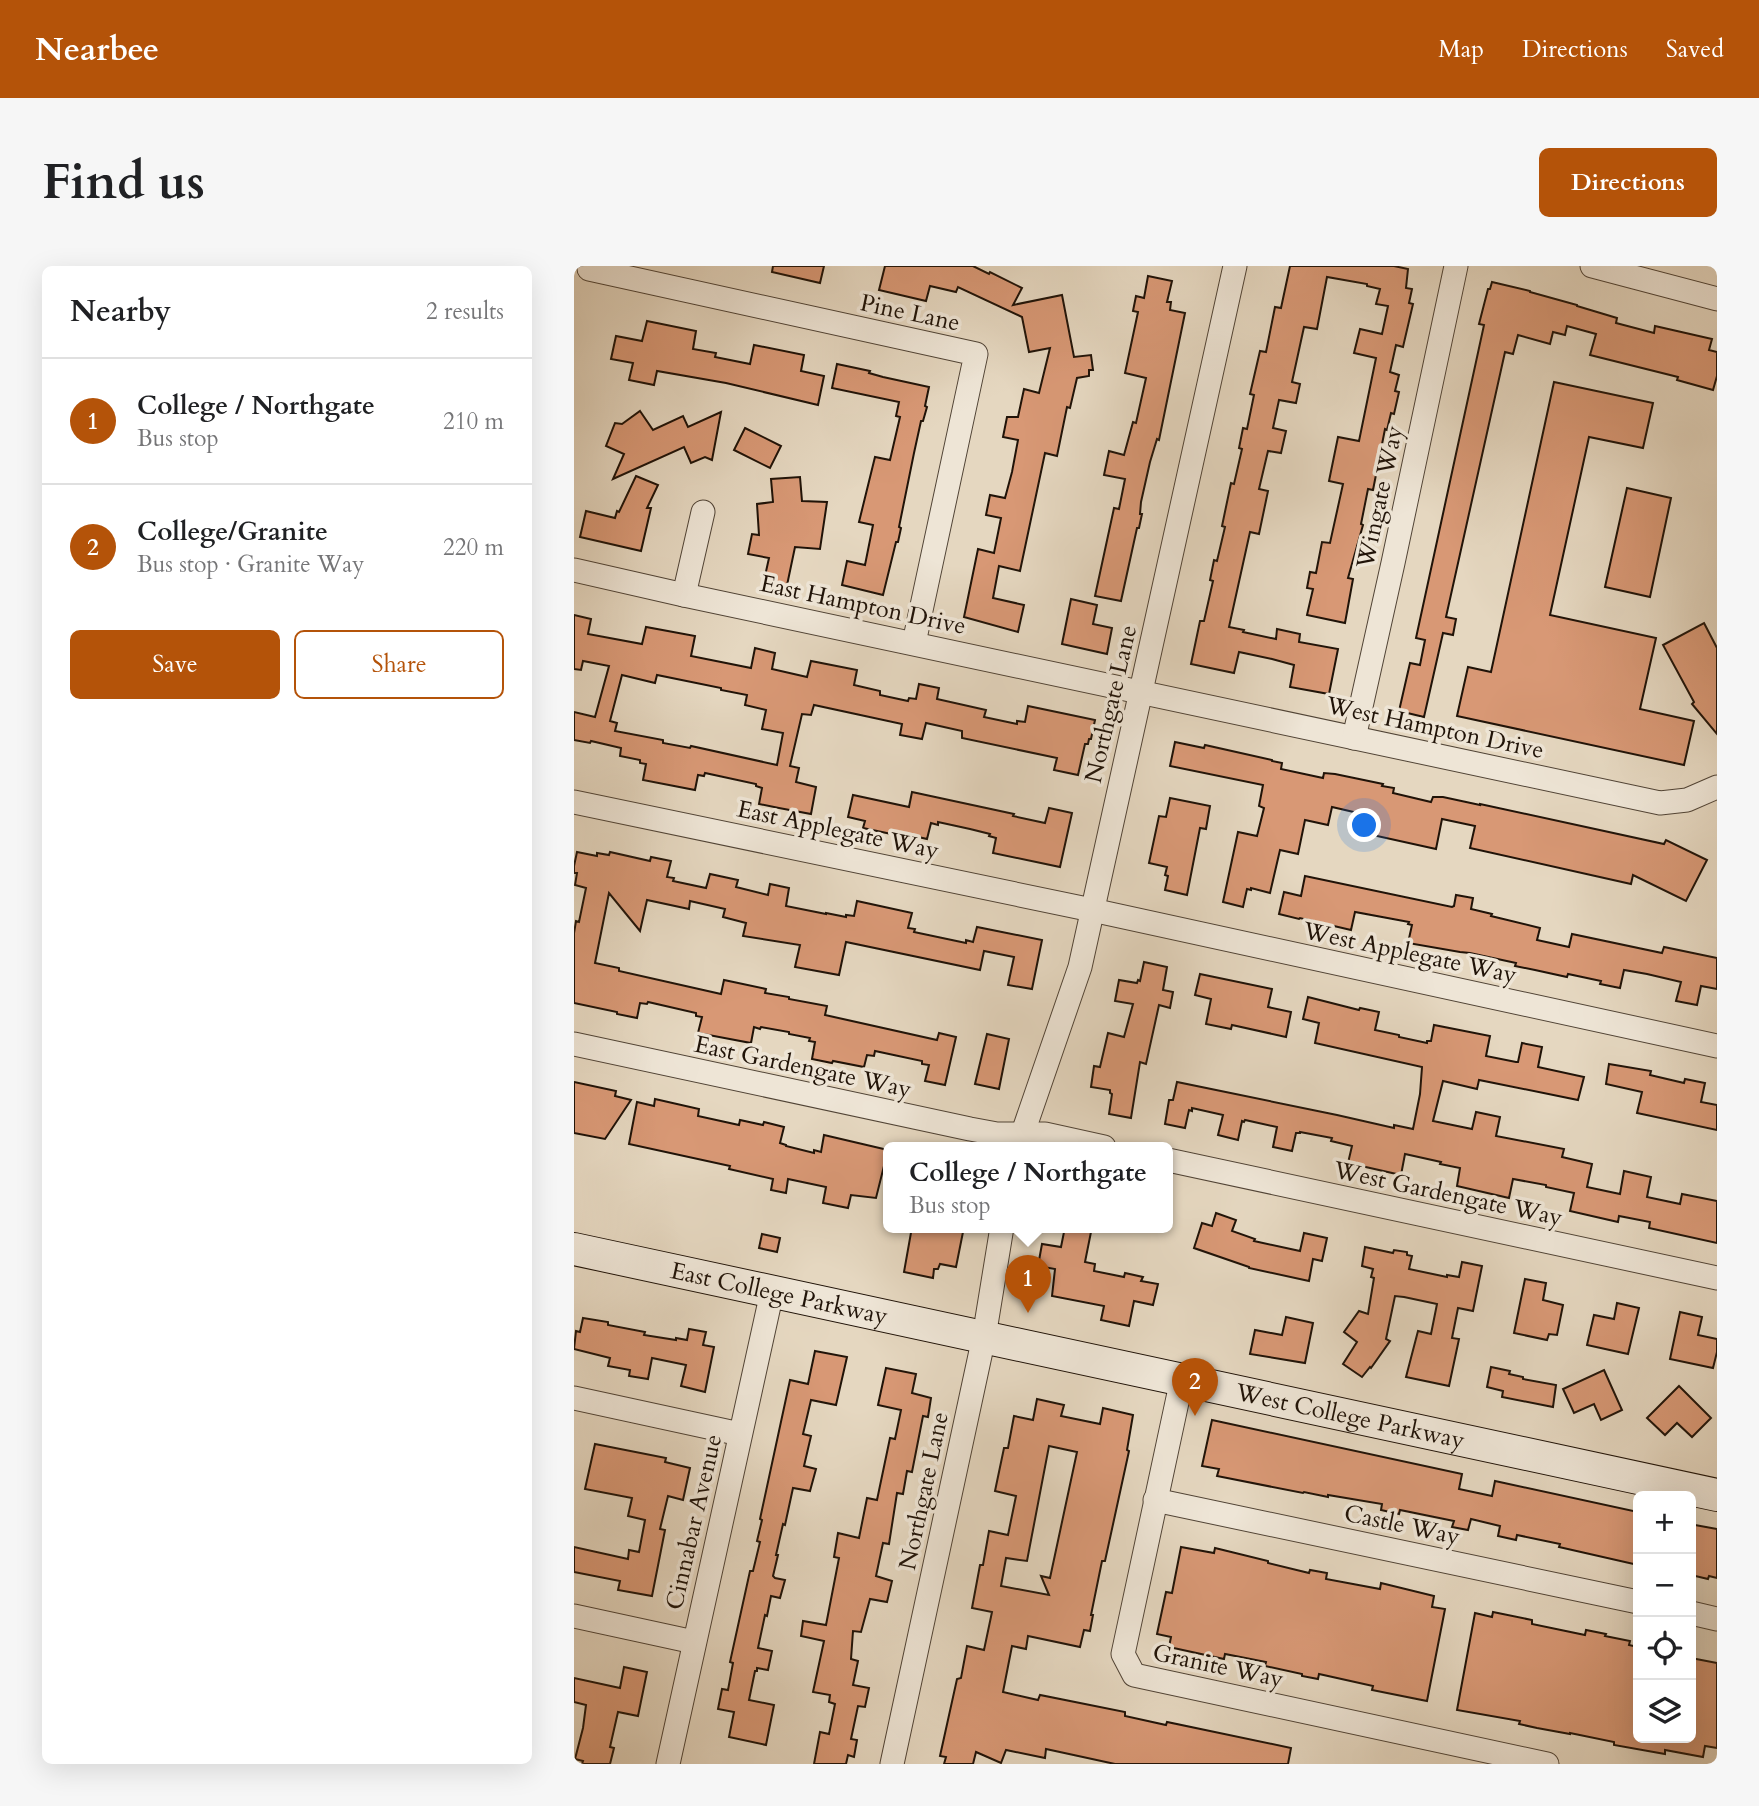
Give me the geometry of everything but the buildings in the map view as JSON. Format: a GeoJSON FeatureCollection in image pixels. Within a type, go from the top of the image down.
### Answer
{"type":"FeatureCollection","features":[{"type":"Feature","properties":{"kind":"main road","name":"East College Parkway"},"geometry":{"type":"LineString","coordinates":[[574,1249],[984,1337]]}},
{"type":"Feature","properties":{"kind":"main road","name":"West College Parkway"},"geometry":{"type":"LineString","coordinates":[[984,1337],[1717,1495]]}},
{"type":"Feature","properties":{"kind":"street","name":"Pine Lane"},"geometry":{"type":"LineString","coordinates":[[589,266],[976,354],[914,643]]}},
{"type":"Feature","properties":{"kind":"street","name":"Northgate Lane"},"geometry":{"type":"LineString","coordinates":[[1020,1141],[1080,967],[1235,266]]}},
{"type":"Feature","properties":{"kind":"street","name":"Wingate Way"},"geometry":{"type":"LineString","coordinates":[[1354,738],[1456,266]]}},
{"type":"Feature","properties":{"kind":"street"},"geometry":{"type":"LineString","coordinates":[[1592,266],[1717,299]]}},
{"type":"Feature","properties":{"kind":"street"},"geometry":{"type":"LineString","coordinates":[[684,595],[703,512]]}},
{"type":"Feature","properties":{"kind":"street","name":"East Hampton Drive"},"geometry":{"type":"LineString","coordinates":[[574,570],[1140,691]]}},
{"type":"Feature","properties":{"kind":"street","name":"West Hampton Drive"},"geometry":{"type":"LineString","coordinates":[[1140,691],[1660,803],[1687,800],[1717,787]]}},
{"type":"Feature","properties":{"kind":"street","name":"East Applegate Way"},"geometry":{"type":"LineString","coordinates":[[574,802],[1092,910]]}},
{"type":"Feature","properties":{"kind":"street","name":"West Applegate Way"},"geometry":{"type":"LineString","coordinates":[[1092,910],[1717,1046]]}},
{"type":"Feature","properties":{"kind":"street","name":"East Gardengate Way"},"geometry":{"type":"LineString","coordinates":[[574,1044],[1020,1141]]}},
{"type":"Feature","properties":{"kind":"street"},"geometry":{"type":"LineString","coordinates":[[1020,1141],[1045,1134],[1081,1142]]}},
{"type":"Feature","properties":{"kind":"street","name":"West Gardengate Way"},"geometry":{"type":"LineString","coordinates":[[1173,1161],[1717,1279]]}},
{"type":"Feature","properties":{"kind":"street","name":"Northgate Lane"},"geometry":{"type":"LineString","coordinates":[[892,1764],[984,1337],[1001,1233]]}},
{"type":"Feature","properties":{"kind":"street","name":"Cinnabar Avenue"},"geometry":{"type":"LineString","coordinates":[[668,1764],[772,1292]]}},
{"type":"Feature","properties":{"kind":"street","name":"Granite Way"},"geometry":{"type":"LineString","coordinates":[[1182,1379],[1123,1654],[1134,1675],[1547,1764]]}},
{"type":"Feature","properties":{"kind":"street"},"geometry":{"type":"LineString","coordinates":[[574,1398],[740,1434]]}},
{"type":"Feature","properties":{"kind":"street","name":"Castle Way"},"geometry":{"type":"LineString","coordinates":[[1155,1500],[1633,1601]]}},
{"type":"Feature","properties":{"kind":"street"},"geometry":{"type":"LineString","coordinates":[[1696,1614],[1717,1619]]}},
{"type":"Feature","properties":{"kind":"street"},"geometry":{"type":"LineString","coordinates":[[574,1616],[694,1642]]}},
{"type":"Feature","properties":{"kind":"place","name":"College / Northgate"},"geometry":{"type":"Point","coordinates":[1028,1313]}},
{"type":"Feature","properties":{"kind":"place","name":"College/Granite"},"geometry":{"type":"Point","coordinates":[1195,1416]}}]}
